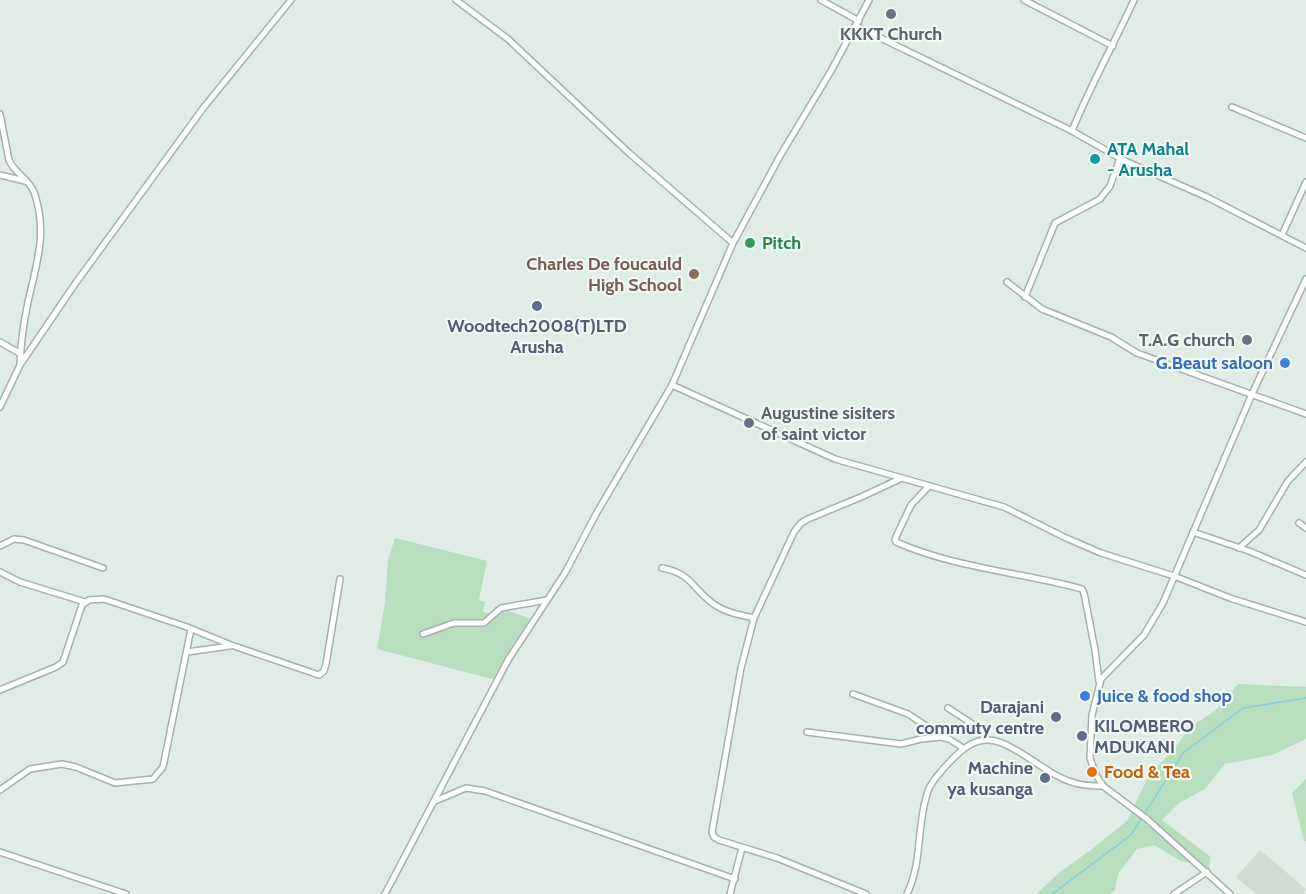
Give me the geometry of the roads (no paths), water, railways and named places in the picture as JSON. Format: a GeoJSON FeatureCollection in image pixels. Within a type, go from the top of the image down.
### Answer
{"type":"FeatureCollection","features":[{"type":"Feature","properties":{"kind":"street"},"geometry":{"type":"LineString","coordinates":[[0,407],[20,365],[75,285],[204,107],[291,0]]}},
{"type":"Feature","properties":{"kind":"street"},"geometry":{"type":"LineString","coordinates":[[456,0],[508,39],[629,153],[733,243]]}},
{"type":"Feature","properties":{"kind":"street"},"geometry":{"type":"LineString","coordinates":[[821,0],[857,24],[1071,131],[1120,158],[1208,197],[1306,248]]}},
{"type":"Feature","properties":{"kind":"street"},"geometry":{"type":"LineString","coordinates":[[386,894],[508,660],[565,573],[596,514],[672,385],[733,243],[869,0]]}},
{"type":"Feature","properties":{"kind":"street"},"geometry":{"type":"LineString","coordinates":[[1024,0],[1113,46]]}},
{"type":"Feature","properties":{"kind":"street"},"geometry":{"type":"LineString","coordinates":[[1071,131],[1092,82],[1113,46],[1134,0]]}},
{"type":"Feature","properties":{"kind":"street"},"geometry":{"type":"LineString","coordinates":[[1232,107],[1306,138]]}},
{"type":"Feature","properties":{"kind":"street"},"geometry":{"type":"LineString","coordinates":[[0,114],[11,166],[33,189],[39,210],[38,267],[27,305],[20,365]]}},
{"type":"Feature","properties":{"kind":"street"},"geometry":{"type":"LineString","coordinates":[[1025,297],[1055,223],[1100,199],[1110,186],[1120,158]]}},
{"type":"Feature","properties":{"kind":"street"},"geometry":{"type":"LineString","coordinates":[[0,175],[28,182]]}},
{"type":"Feature","properties":{"kind":"street"},"geometry":{"type":"LineString","coordinates":[[1282,235],[1306,183]]}},
{"type":"Feature","properties":{"kind":"street"},"geometry":{"type":"LineString","coordinates":[[1230,894],[1147,819],[1103,786],[1093,768],[1090,746],[1092,715],[1102,677],[1147,631],[1163,603],[1252,394],[1306,279]]}},
{"type":"Feature","properties":{"kind":"street"},"geometry":{"type":"LineString","coordinates":[[1007,282],[1042,309],[1111,338],[1142,355],[1306,414]]}},
{"type":"Feature","properties":{"kind":"street"},"geometry":{"type":"LineString","coordinates":[[0,342],[21,354]]}},
{"type":"Feature","properties":{"kind":"street"},"geometry":{"type":"LineString","coordinates":[[672,385],[835,459],[1004,507],[1078,544],[1174,576],[1230,598],[1306,622]]}},
{"type":"Feature","properties":{"kind":"street"},"geometry":{"type":"LineString","coordinates":[[1239,548],[1259,530],[1288,482],[1306,462]]}},
{"type":"Feature","properties":{"kind":"street"},"geometry":{"type":"LineString","coordinates":[[866,894],[777,858],[719,840],[712,832],[741,668],[754,618],[794,532],[801,523],[902,478]]}},
{"type":"Feature","properties":{"kind":"street"},"geometry":{"type":"LineString","coordinates":[[930,486],[911,505],[895,539],[896,542],[973,566],[1082,589],[1095,647],[1099,683]]}},
{"type":"Feature","properties":{"kind":"street"},"geometry":{"type":"LineString","coordinates":[[1299,524],[1306,528]]}},
{"type":"Feature","properties":{"kind":"street"},"geometry":{"type":"LineString","coordinates":[[1193,532],[1306,575]]}},
{"type":"Feature","properties":{"kind":"street"},"geometry":{"type":"LineString","coordinates":[[0,546],[15,539],[24,540],[103,568]]}},
{"type":"Feature","properties":{"kind":"street"},"geometry":{"type":"LineString","coordinates":[[662,568],[683,574],[704,596],[723,610],[754,618]]}},
{"type":"Feature","properties":{"kind":"street"},"geometry":{"type":"LineString","coordinates":[[0,572],[20,582],[85,602]]}},
{"type":"Feature","properties":{"kind":"street"},"geometry":{"type":"LineString","coordinates":[[0,690],[63,662],[82,605],[95,598],[191,628],[231,645],[314,674],[322,674],[326,664],[340,579]]}},
{"type":"Feature","properties":{"kind":"street"},"geometry":{"type":"LineString","coordinates":[[423,634],[454,623],[484,623],[505,606],[547,600]]}},
{"type":"Feature","properties":{"kind":"street"},"geometry":{"type":"LineString","coordinates":[[0,790],[30,769],[62,764],[115,783],[156,777],[163,767],[191,628]]}},
{"type":"Feature","properties":{"kind":"street"},"geometry":{"type":"LineString","coordinates":[[187,652],[231,645]]}},
{"type":"Feature","properties":{"kind":"street"},"geometry":{"type":"LineString","coordinates":[[853,694],[908,714],[963,748]]}},
{"type":"Feature","properties":{"kind":"street"},"geometry":{"type":"LineString","coordinates":[[948,708],[971,723],[987,740],[1006,745],[1069,781],[1103,786]]}},
{"type":"Feature","properties":{"kind":"street"},"geometry":{"type":"LineString","coordinates":[[807,732],[901,744],[929,738],[944,738]]}},
{"type":"Feature","properties":{"kind":"street"},"geometry":{"type":"LineString","coordinates":[[907,894],[917,867],[921,825],[928,790],[963,748],[987,740]]}},
{"type":"Feature","properties":{"kind":"street"},"geometry":{"type":"LineString","coordinates":[[435,801],[466,788],[485,791],[735,879]]}},
{"type":"Feature","properties":{"kind":"street"},"geometry":{"type":"LineString","coordinates":[[730,894],[742,848]]}},
{"type":"Feature","properties":{"kind":"street"},"geometry":{"type":"LineString","coordinates":[[0,852],[126,894]]}},
{"type":"Feature","properties":{"kind":"street"},"geometry":{"type":"LineString","coordinates":[[1174,894],[1207,872]]}},
{"type":"Feature","properties":{"kind":"waterway"},"geometry":{"type":"LineString","coordinates":[[1145,813],[1183,753],[1243,708],[1306,698]]}},
{"type":"Feature","properties":{"kind":"waterway"},"geometry":{"type":"LineString","coordinates":[[1052,894],[1131,835],[1142,817]]}},
{"type":"Feature","properties":{"kind":"place","name":"KKKT Church"},"geometry":{"type":"Point","coordinates":[891,14]}},
{"type":"Feature","properties":{"kind":"place","name":"ATA Mahal - Arusha"},"geometry":{"type":"Point","coordinates":[1095,159]}},
{"type":"Feature","properties":{"kind":"place","name":"Pitch"},"geometry":{"type":"Point","coordinates":[750,243]}},
{"type":"Feature","properties":{"kind":"place","name":"Charles De foucauld High School"},"geometry":{"type":"Point","coordinates":[694,274]}},
{"type":"Feature","properties":{"kind":"place","name":"Woodtech2008(T)LTD Arusha"},"geometry":{"type":"Point","coordinates":[537,306]}},
{"type":"Feature","properties":{"kind":"place","name":"T.A.G church"},"geometry":{"type":"Point","coordinates":[1247,340]}},
{"type":"Feature","properties":{"kind":"place","name":"G.Beaut saloon"},"geometry":{"type":"Point","coordinates":[1285,363]}},
{"type":"Feature","properties":{"kind":"place","name":"Augustine sisiters of saint victor"},"geometry":{"type":"Point","coordinates":[749,423]}},
{"type":"Feature","properties":{"kind":"place","name":"Juice & food shop"},"geometry":{"type":"Point","coordinates":[1085,696]}},
{"type":"Feature","properties":{"kind":"place","name":"Darajani commuty centre"},"geometry":{"type":"Point","coordinates":[1056,717]}},
{"type":"Feature","properties":{"kind":"place","name":"KILOMBERO MDUKANI"},"geometry":{"type":"Point","coordinates":[1082,736]}},
{"type":"Feature","properties":{"kind":"place","name":"Food & Tea"},"geometry":{"type":"Point","coordinates":[1092,772]}},
{"type":"Feature","properties":{"kind":"place","name":"Machine ya kusanga"},"geometry":{"type":"Point","coordinates":[1045,778]}}]}
